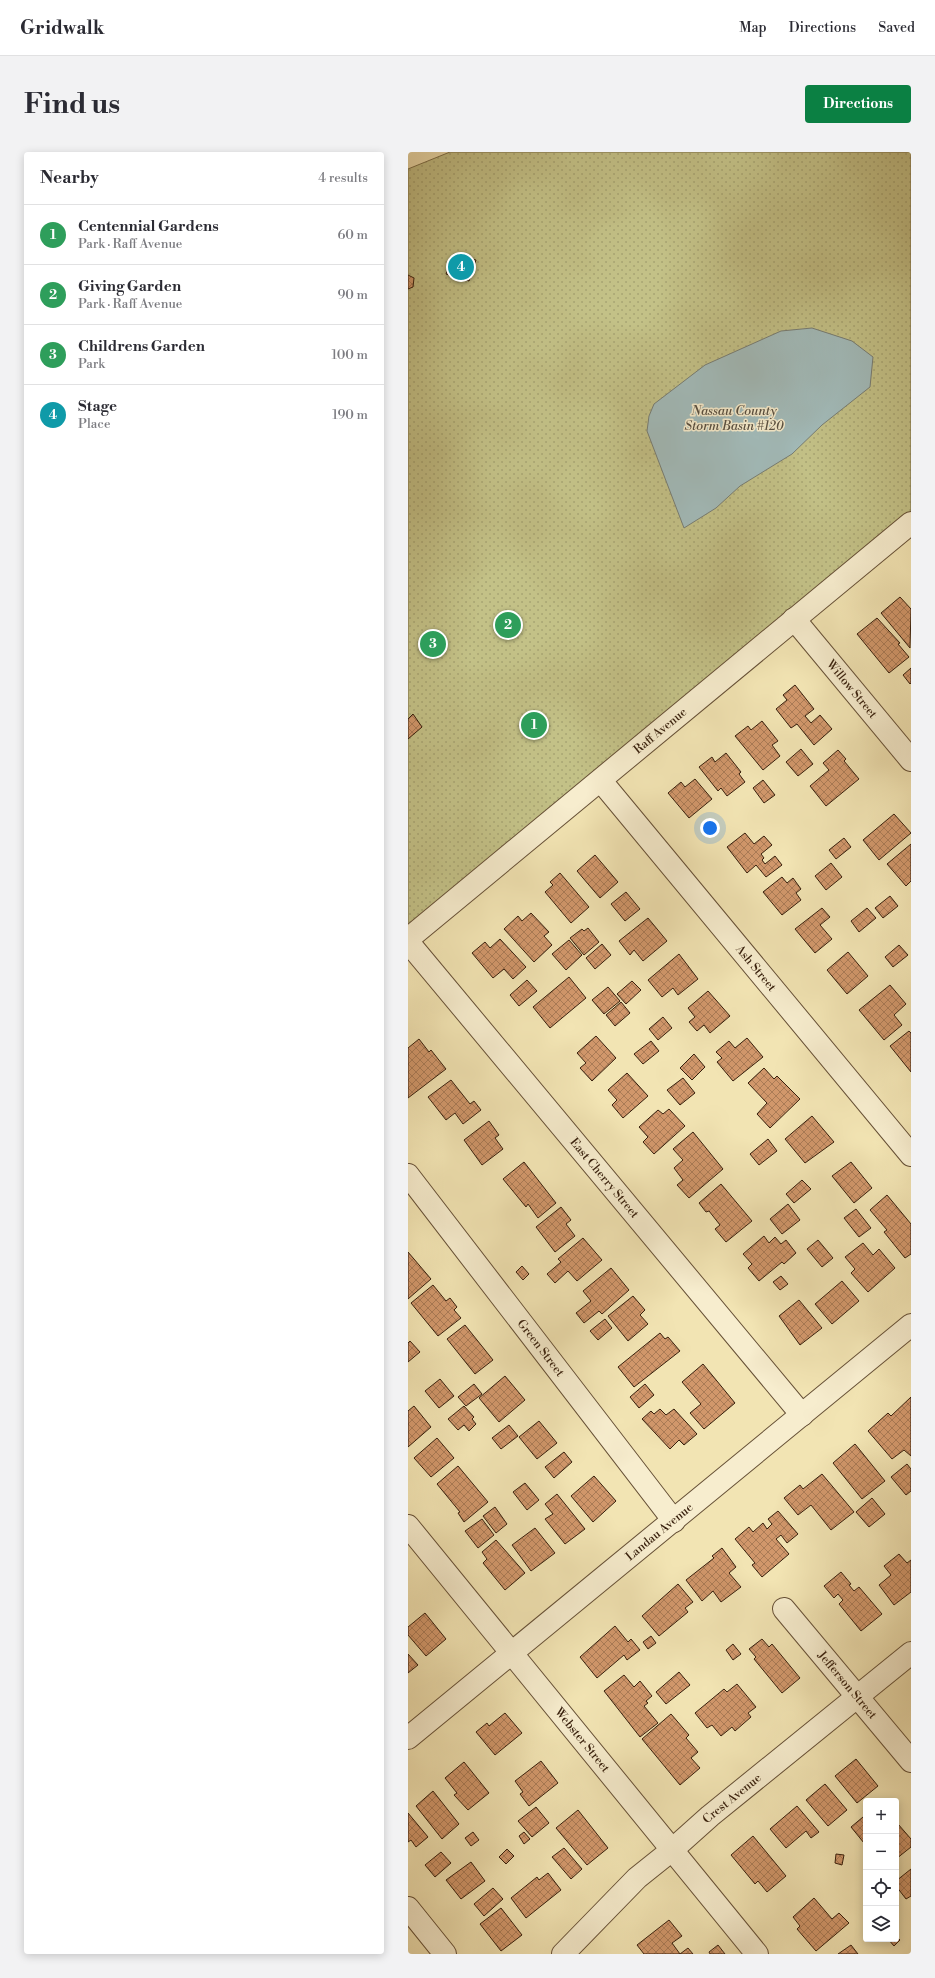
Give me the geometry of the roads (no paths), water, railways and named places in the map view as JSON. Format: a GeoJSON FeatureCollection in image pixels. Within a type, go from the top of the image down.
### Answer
{"type":"FeatureCollection","features":[{"type":"Feature","properties":{"kind":"street","name":"Raff Avenue"},"geometry":{"type":"LineString","coordinates":[[408,940],[911,523]]}},
{"type":"Feature","properties":{"kind":"street","name":"Willow Street"},"geometry":{"type":"LineString","coordinates":[[794,619],[911,760]]}},
{"type":"Feature","properties":{"kind":"street","name":"Ash Street"},"geometry":{"type":"LineString","coordinates":[[601,781],[911,1155]]}},
{"type":"Feature","properties":{"kind":"street","name":"East Cherry Street"},"geometry":{"type":"LineString","coordinates":[[408,940],[802,1415]]}},
{"type":"Feature","properties":{"kind":"street","name":"Green Street"},"geometry":{"type":"LineString","coordinates":[[408,1175],[674,1521]]}},
{"type":"Feature","properties":{"kind":"street","name":"Landau Avenue"},"geometry":{"type":"LineString","coordinates":[[408,1738],[911,1325]]}},
{"type":"Feature","properties":{"kind":"street","name":"Webster Street"},"geometry":{"type":"LineString","coordinates":[[408,1526],[756,1954]]}},
{"type":"Feature","properties":{"kind":"street","name":"Jefferson Street"},"geometry":{"type":"LineString","coordinates":[[784,1609],[911,1761]]}},
{"type":"Feature","properties":{"kind":"street","name":"Crest Avenue"},"geometry":{"type":"LineString","coordinates":[[563,1954],[637,1878],[672,1850],[710,1816],[911,1653]]}},
{"type":"Feature","properties":{"kind":"street"},"geometry":{"type":"LineString","coordinates":[[408,1908],[445,1954]]}},
{"type":"Feature","properties":{"kind":"water","name":"Nassau County Storm Basin #120"},"geometry":{"type":"Polygon","coordinates":[[[812,328],[852,341],[873,357],[870,387],[822,425],[792,454],[740,486],[716,508],[684,528],[647,431],[649,416],[654,404],[705,365],[781,331],[812,328]]]}},
{"type":"Feature","properties":{"kind":"place","name":"Stage"},"geometry":{"type":"Point","coordinates":[461,267]}},
{"type":"Feature","properties":{"kind":"place","name":"Giving Garden"},"geometry":{"type":"Point","coordinates":[508,625]}},
{"type":"Feature","properties":{"kind":"place","name":"Childrens Garden"},"geometry":{"type":"Point","coordinates":[433,644]}},
{"type":"Feature","properties":{"kind":"place","name":"Centennial Gardens"},"geometry":{"type":"Point","coordinates":[534,725]}}]}
